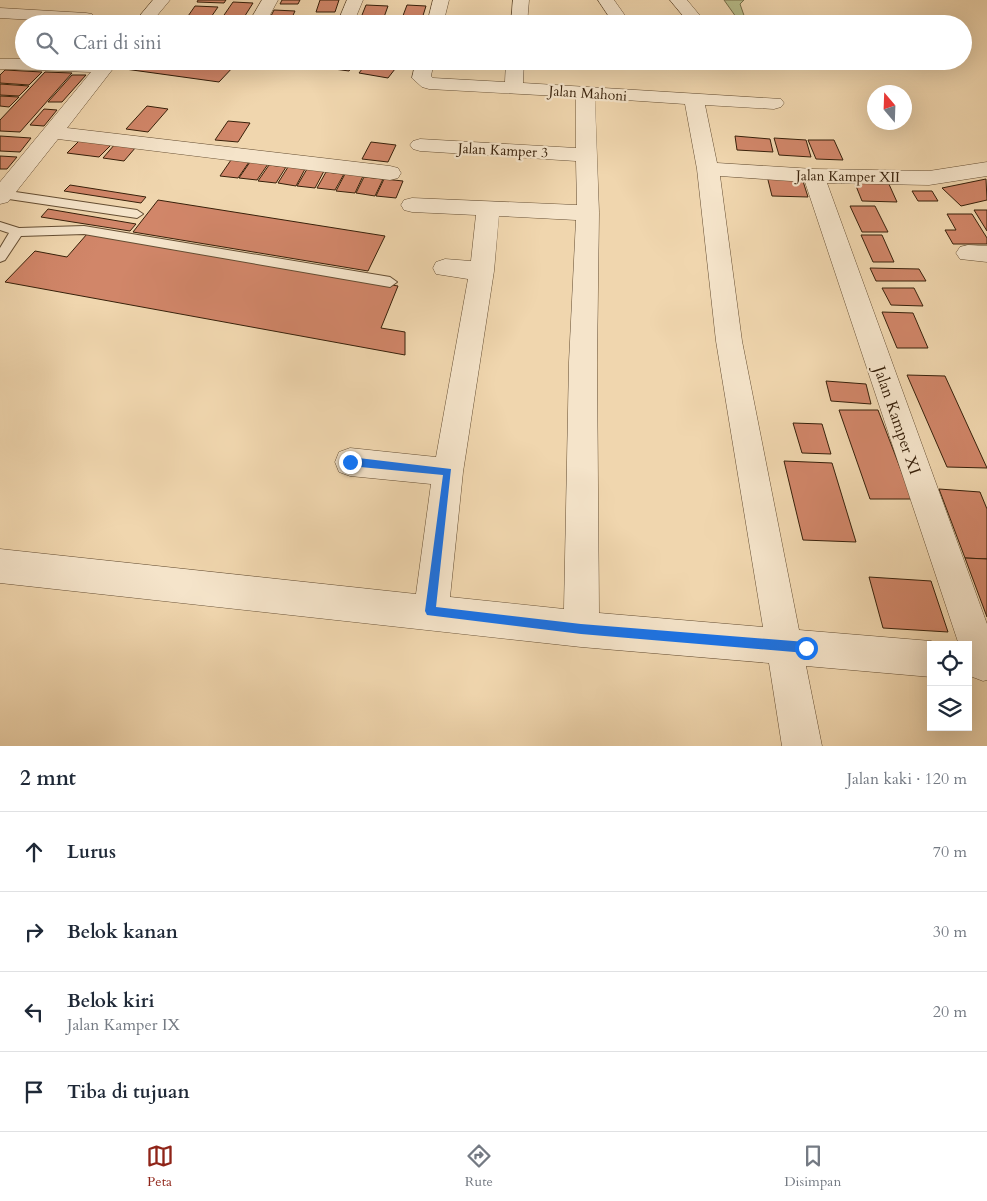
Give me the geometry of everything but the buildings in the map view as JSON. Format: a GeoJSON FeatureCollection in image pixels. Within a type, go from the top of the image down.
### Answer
{"type":"FeatureCollection","features":[{"type":"Feature","properties":{"kind":"street"},"geometry":{"type":"LineString","coordinates":[[51,15],[66,0]]}},
{"type":"Feature","properties":{"kind":"street"},"geometry":{"type":"LineString","coordinates":[[149,15],[162,0]]}},
{"type":"Feature","properties":{"kind":"street"},"geometry":{"type":"LineString","coordinates":[[261,15],[270,0]]}},
{"type":"Feature","properties":{"kind":"street"},"geometry":{"type":"LineString","coordinates":[[349,15],[355,0]]}},
{"type":"Feature","properties":{"kind":"street"},"geometry":{"type":"LineString","coordinates":[[437,15],[441,0]]}},
{"type":"Feature","properties":{"kind":"street"},"geometry":{"type":"LineString","coordinates":[[520,15],[521,0]]}},
{"type":"Feature","properties":{"kind":"street"},"geometry":{"type":"LineString","coordinates":[[606,0],[616,15]]}},
{"type":"Feature","properties":{"kind":"street"},"geometry":{"type":"LineString","coordinates":[[678,0],[691,15]]}},
{"type":"Feature","properties":{"kind":"street"},"geometry":{"type":"LineString","coordinates":[[0,13],[33,15]]}},
{"type":"Feature","properties":{"kind":"street"},"geometry":{"type":"LineString","coordinates":[[0,65],[15,65]]}},
{"type":"Feature","properties":{"kind":"street"},"geometry":{"type":"LineString","coordinates":[[1,196],[103,70]]}},
{"type":"Feature","properties":{"kind":"street","name":"Jalan Mahoni"},"geometry":{"type":"LineString","coordinates":[[423,70],[421,78],[429,83],[694,100],[774,103]]}},
{"type":"Feature","properties":{"kind":"street"},"geometry":{"type":"LineString","coordinates":[[514,88],[515,70]]}},
{"type":"Feature","properties":{"kind":"street"},"geometry":{"type":"LineString","coordinates":[[581,629],[583,362],[588,213],[585,93]]}},
{"type":"Feature","properties":{"kind":"street"},"geometry":{"type":"LineString","coordinates":[[694,100],[708,169],[729,341],[802,746]]}},
{"type":"Feature","properties":{"kind":"street"},"geometry":{"type":"LineString","coordinates":[[52,132],[390,173]]}},
{"type":"Feature","properties":{"kind":"street","name":"Jalan Kamper 3"},"geometry":{"type":"LineString","coordinates":[[420,145],[586,155]]}},
{"type":"Feature","properties":{"kind":"street","name":"Jalan Kamper XII"},"geometry":{"type":"LineString","coordinates":[[708,169],[814,176],[929,178],[987,169]]}},
{"type":"Feature","properties":{"kind":"street","name":"Jalan Kamper XI"},"geometry":{"type":"LineString","coordinates":[[814,176],[979,663]]}},
{"type":"Feature","properties":{"kind":"street"},"geometry":{"type":"LineString","coordinates":[[412,206],[588,213]]}},
{"type":"Feature","properties":{"kind":"street"},"geometry":{"type":"LineString","coordinates":[[431,611],[448,472],[482,271],[488,209]]}},
{"type":"Feature","properties":{"kind":"street"},"geometry":{"type":"LineString","coordinates":[[445,268],[482,271]]}},
{"type":"Feature","properties":{"kind":"street"},"geometry":{"type":"LineString","coordinates":[[350,462],[448,472]]}},
{"type":"Feature","properties":{"kind":"street"},"geometry":{"type":"LineString","coordinates":[[0,566],[431,611],[581,629],[927,659]]}},
{"type":"Feature","properties":{"kind":"lane"},"geometry":{"type":"LineString","coordinates":[[1,196],[136,214]]}},
{"type":"Feature","properties":{"kind":"lane"},"geometry":{"type":"LineString","coordinates":[[0,226],[12,228],[16,232],[84,230],[390,282]]}},
{"type":"Feature","properties":{"kind":"lane"},"geometry":{"type":"LineString","coordinates":[[0,257],[13,241],[16,232]]}},
{"type":"Feature","properties":{"kind":"green space"},"geometry":{"type":"Polygon","coordinates":[[[724,0],[744,0],[740,4],[744,15],[735,15],[724,0]]]}},
{"type":"Feature","properties":{"kind":"route"},"geometry":{"type":"LineString","coordinates":[[350,462],[448,472],[431,611],[581,629],[806,648]]}}]}
